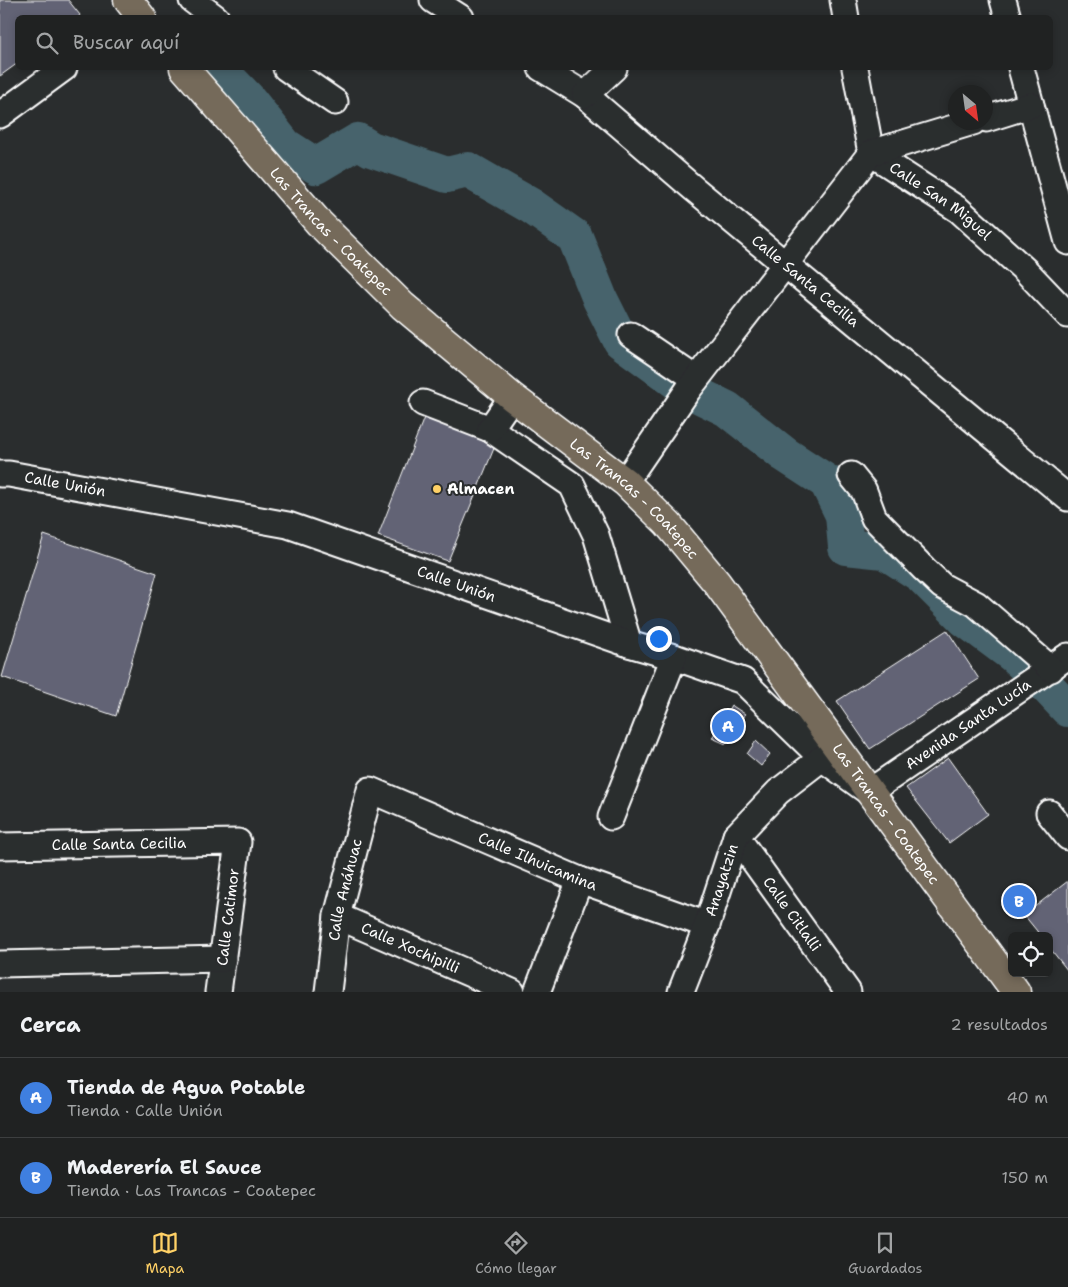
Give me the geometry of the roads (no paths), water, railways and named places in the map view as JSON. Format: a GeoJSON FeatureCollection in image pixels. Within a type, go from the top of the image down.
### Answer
{"type":"FeatureCollection","features":[{"type":"Feature","properties":{"kind":"main road"},"geometry":{"type":"LineString","coordinates":[[128,0],[140,15]]}},
{"type":"Feature","properties":{"kind":"main road","name":"Las Trancas - Coatepec"},"geometry":{"type":"LineString","coordinates":[[186,70],[319,223],[403,306],[512,397],[625,482],[668,524],[717,583],[1016,992]]}},
{"type":"Feature","properties":{"kind":"street"},"geometry":{"type":"LineString","coordinates":[[192,0],[212,15]]}},
{"type":"Feature","properties":{"kind":"street"},"geometry":{"type":"LineString","coordinates":[[433,0],[456,15]]}},
{"type":"Feature","properties":{"kind":"street"},"geometry":{"type":"LineString","coordinates":[[843,0],[846,15]]}},
{"type":"Feature","properties":{"kind":"street"},"geometry":{"type":"LineString","coordinates":[[1003,0],[1007,15]]}},
{"type":"Feature","properties":{"kind":"street"},"geometry":{"type":"LineString","coordinates":[[0,115],[61,70]]}},
{"type":"Feature","properties":{"kind":"street"},"geometry":{"type":"LineString","coordinates":[[289,70],[335,102]]}},
{"type":"Feature","properties":{"kind":"street","name":"Calle Santa Cecilia"},"geometry":{"type":"LineString","coordinates":[[544,70],[585,95],[693,188],[1064,488]]}},
{"type":"Feature","properties":{"kind":"street"},"geometry":{"type":"LineString","coordinates":[[585,95],[612,70]]}},
{"type":"Feature","properties":{"kind":"street"},"geometry":{"type":"LineString","coordinates":[[855,70],[871,153]]}},
{"type":"Feature","properties":{"kind":"street"},"geometry":{"type":"LineString","coordinates":[[1022,70],[1068,242]]}},
{"type":"Feature","properties":{"kind":"street"},"geometry":{"type":"LineString","coordinates":[[993,117],[1031,105]]}},
{"type":"Feature","properties":{"kind":"street"},"geometry":{"type":"LineString","coordinates":[[625,482],[696,380],[871,153],[948,130]]}},
{"type":"Feature","properties":{"kind":"street","name":"Calle San Miguel"},"geometry":{"type":"LineString","coordinates":[[871,153],[959,210],[1026,271],[1068,315]]}},
{"type":"Feature","properties":{"kind":"street"},"geometry":{"type":"LineString","coordinates":[[631,334],[696,380]]}},
{"type":"Feature","properties":{"kind":"street"},"geometry":{"type":"LineString","coordinates":[[490,429],[512,397]]}},
{"type":"Feature","properties":{"kind":"street"},"geometry":{"type":"LineString","coordinates":[[423,403],[490,429],[572,485],[596,535],[629,644]]}},
{"type":"Feature","properties":{"kind":"street","name":"Calle Unión"},"geometry":{"type":"LineString","coordinates":[[0,474],[9,474],[288,525],[629,644],[674,657],[743,681],[822,758],[869,792]]}},
{"type":"Feature","properties":{"kind":"street"},"geometry":{"type":"LineString","coordinates":[[851,475],[864,491],[874,518],[942,586],[976,604],[1059,663]]}},
{"type":"Feature","properties":{"kind":"street"},"geometry":{"type":"LineString","coordinates":[[611,817],[674,657]]}},
{"type":"Feature","properties":{"kind":"street","name":"Avenida Santa Lucía"},"geometry":{"type":"LineString","coordinates":[[869,792],[1059,663]]}},
{"type":"Feature","properties":{"kind":"street"},"geometry":{"type":"LineString","coordinates":[[736,836],[778,792],[822,758]]}},
{"type":"Feature","properties":{"kind":"street","name":"Calle Ilhuicamina"},"geometry":{"type":"LineString","coordinates":[[370,790],[580,880],[707,925]]}},
{"type":"Feature","properties":{"kind":"street","name":"Calle Anáhuac"},"geometry":{"type":"LineString","coordinates":[[328,992],[337,916],[370,790]]}},
{"type":"Feature","properties":{"kind":"street"},"geometry":{"type":"LineString","coordinates":[[1049,813],[1068,837]]}},
{"type":"Feature","properties":{"kind":"street","name":"Anayatzin"},"geometry":{"type":"LineString","coordinates":[[684,990],[736,836]]}},
{"type":"Feature","properties":{"kind":"street","name":"Calle Citlalli"},"geometry":{"type":"LineString","coordinates":[[736,836],[848,992]]}},
{"type":"Feature","properties":{"kind":"street","name":"Calle Santa Cecilia"},"geometry":{"type":"LineString","coordinates":[[0,846],[238,842]]}},
{"type":"Feature","properties":{"kind":"street","name":"Calle Catimor"},"geometry":{"type":"LineString","coordinates":[[218,992],[238,842]]}},
{"type":"Feature","properties":{"kind":"street"},"geometry":{"type":"LineString","coordinates":[[537,992],[580,880]]}},
{"type":"Feature","properties":{"kind":"street","name":"Calle Xochipilli"},"geometry":{"type":"LineString","coordinates":[[337,916],[512,992]]}},
{"type":"Feature","properties":{"kind":"street"},"geometry":{"type":"LineString","coordinates":[[0,964],[223,959]]}},
{"type":"Feature","properties":{"kind":"waterway"},"geometry":{"type":"LineString","coordinates":[[220,70],[247,98],[285,146],[316,166],[358,141],[371,149],[447,175],[468,170],[531,206],[575,237],[600,299],[621,341],[688,390],[727,409],[784,454],[827,482],[843,515],[846,547],[884,551],[921,575],[965,619],[1012,654],[1038,677],[1068,709]]}},
{"type":"Feature","properties":{"kind":"place","name":"Almacen"},"geometry":{"type":"Point","coordinates":[437,489]}},
{"type":"Feature","properties":{"kind":"place","name":"Tienda de Agua Potable"},"geometry":{"type":"Point","coordinates":[728,726]}},
{"type":"Feature","properties":{"kind":"place","name":"Maderería El Sauce"},"geometry":{"type":"Point","coordinates":[1019,901]}}]}
